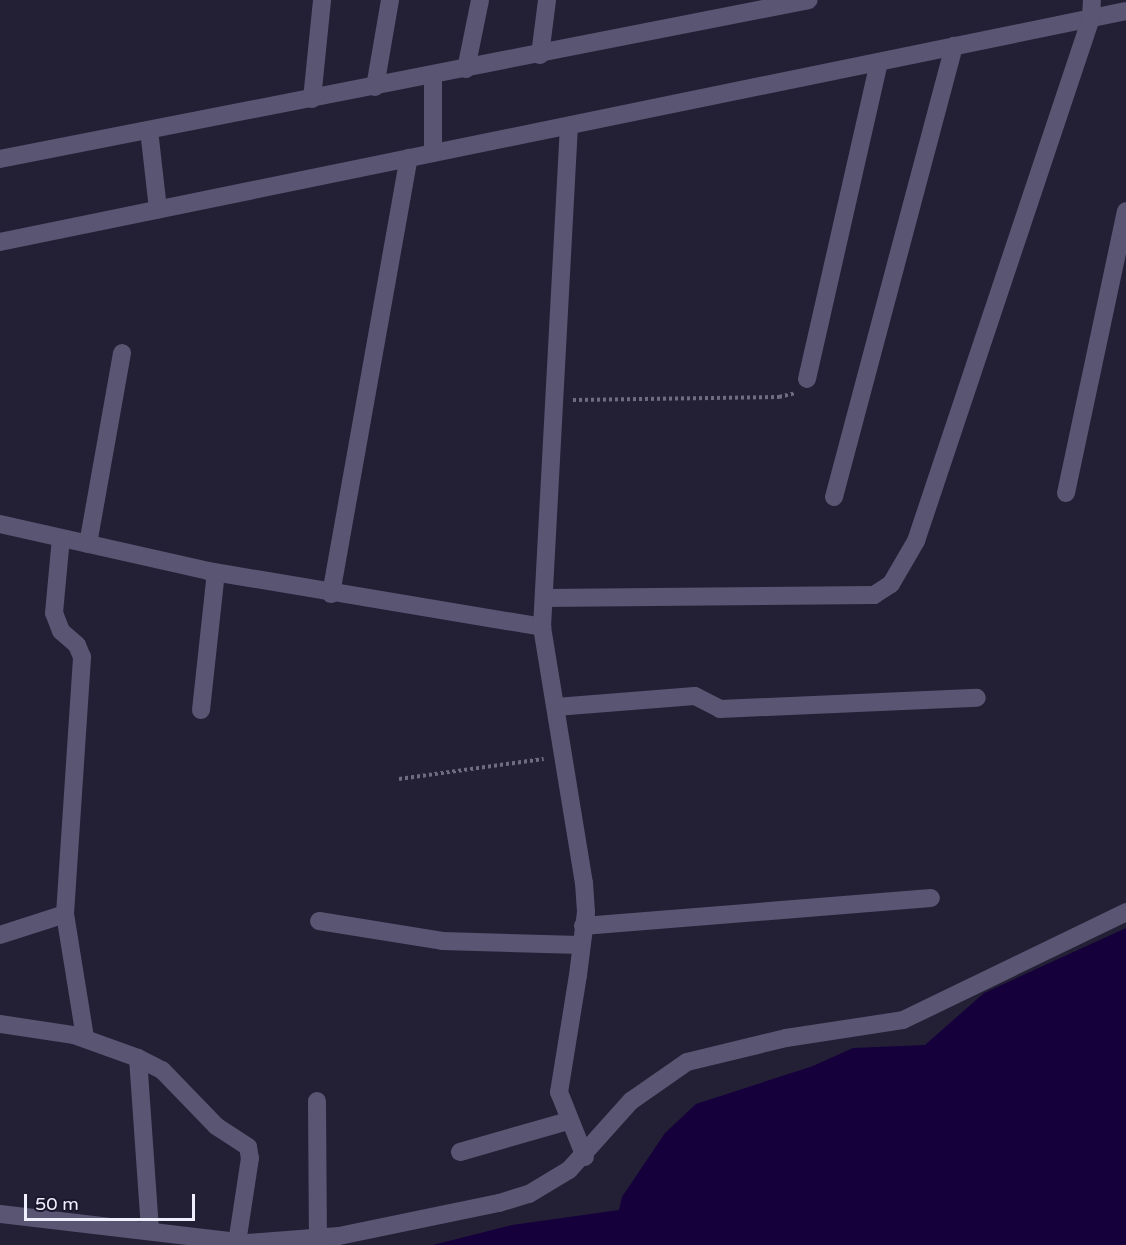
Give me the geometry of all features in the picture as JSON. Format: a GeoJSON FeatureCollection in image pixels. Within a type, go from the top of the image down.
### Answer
{"type":"FeatureCollection","features":[{"type":"Feature","properties":{"kind":"street"},"geometry":{"type":"LineString","coordinates":[[312,99],[322,0]]}},
{"type":"Feature","properties":{"kind":"street"},"geometry":{"type":"LineString","coordinates":[[375,87],[390,0]]}},
{"type":"Feature","properties":{"kind":"street"},"geometry":{"type":"LineString","coordinates":[[466,69],[480,0]]}},
{"type":"Feature","properties":{"kind":"street"},"geometry":{"type":"LineString","coordinates":[[540,55],[547,0]]}},
{"type":"Feature","properties":{"kind":"street"},"geometry":{"type":"LineString","coordinates":[[0,159],[150,139],[312,99],[809,0]]}},
{"type":"Feature","properties":{"kind":"street"},"geometry":{"type":"LineString","coordinates":[[0,242],[954,46],[1092,9],[1126,11]]}},
{"type":"Feature","properties":{"kind":"street"},"geometry":{"type":"LineString","coordinates":[[544,598],[874,595],[891,584],[916,541],[1092,9]]}},
{"type":"Feature","properties":{"kind":"street"},"geometry":{"type":"LineString","coordinates":[[834,497],[954,46]]}},
{"type":"Feature","properties":{"kind":"street"},"geometry":{"type":"LineString","coordinates":[[807,379],[879,62]]}},
{"type":"Feature","properties":{"kind":"street"},"geometry":{"type":"LineString","coordinates":[[433,76],[433,153]]}},
{"type":"Feature","properties":{"kind":"street"},"geometry":{"type":"LineString","coordinates":[[569,126],[542,627],[584,883],[583,926],[559,1092],[568,1121],[585,1157]]}},
{"type":"Feature","properties":{"kind":"street"},"geometry":{"type":"LineString","coordinates":[[150,139],[158,209]]}},
{"type":"Feature","properties":{"kind":"street"},"geometry":{"type":"LineString","coordinates":[[331,594],[409,158]]}},
{"type":"Feature","properties":{"kind":"street"},"geometry":{"type":"LineString","coordinates":[[1066,493],[1126,212]]}},
{"type":"Feature","properties":{"kind":"street"},"geometry":{"type":"LineString","coordinates":[[88,544],[123,353]]}},
{"type":"Feature","properties":{"kind":"street"},"geometry":{"type":"LineString","coordinates":[[0,524],[216,573],[331,594],[542,627]]}},
{"type":"Feature","properties":{"kind":"street"},"geometry":{"type":"LineString","coordinates":[[61,538],[54,613],[61,631],[77,645],[82,657],[65,914],[85,1038]]}},
{"type":"Feature","properties":{"kind":"street"},"geometry":{"type":"LineString","coordinates":[[201,710],[216,573]]}},
{"type":"Feature","properties":{"kind":"street"},"geometry":{"type":"LineString","coordinates":[[556,707],[695,696],[720,709],[977,698]]}},
{"type":"Feature","properties":{"kind":"street"},"geometry":{"type":"LineString","coordinates":[[583,926],[932,898]]}},
{"type":"Feature","properties":{"kind":"street"},"geometry":{"type":"LineString","coordinates":[[0,1214],[237,1243],[318,1239],[499,1203],[551,1182],[585,1157],[631,1101],[687,1062],[786,1038],[903,1020],[1126,912]]}},
{"type":"Feature","properties":{"kind":"street"},"geometry":{"type":"LineString","coordinates":[[0,935],[65,914]]}},
{"type":"Feature","properties":{"kind":"street"},"geometry":{"type":"LineString","coordinates":[[319,921],[441,942],[580,945]]}},
{"type":"Feature","properties":{"kind":"street"},"geometry":{"type":"LineString","coordinates":[[0,1024],[85,1038],[138,1058],[162,1070],[216,1126],[248,1147],[250,1158],[237,1243]]}},
{"type":"Feature","properties":{"kind":"street"},"geometry":{"type":"LineString","coordinates":[[138,1058],[150,1232]]}},
{"type":"Feature","properties":{"kind":"street"},"geometry":{"type":"LineString","coordinates":[[317,1101],[318,1239]]}},
{"type":"Feature","properties":{"kind":"street"},"geometry":{"type":"LineString","coordinates":[[460,1152],[568,1121]]}},
{"type":"Feature","properties":{"kind":"path"},"geometry":{"type":"LineString","coordinates":[[554,400],[779,397],[796,393],[807,379]]}},
{"type":"Feature","properties":{"kind":"path"},"geometry":{"type":"LineString","coordinates":[[399,779],[564,756]]}},
{"type":"Feature","properties":{"kind":"shaded area"},"geometry":{"type":"Polygon","coordinates":[[[1126,928],[1126,1245],[433,1245],[512,1225],[619,1210],[622,1197],[665,1133],[696,1104],[813,1066],[853,1048],[925,1045],[984,993],[1126,928]]]}}]}
